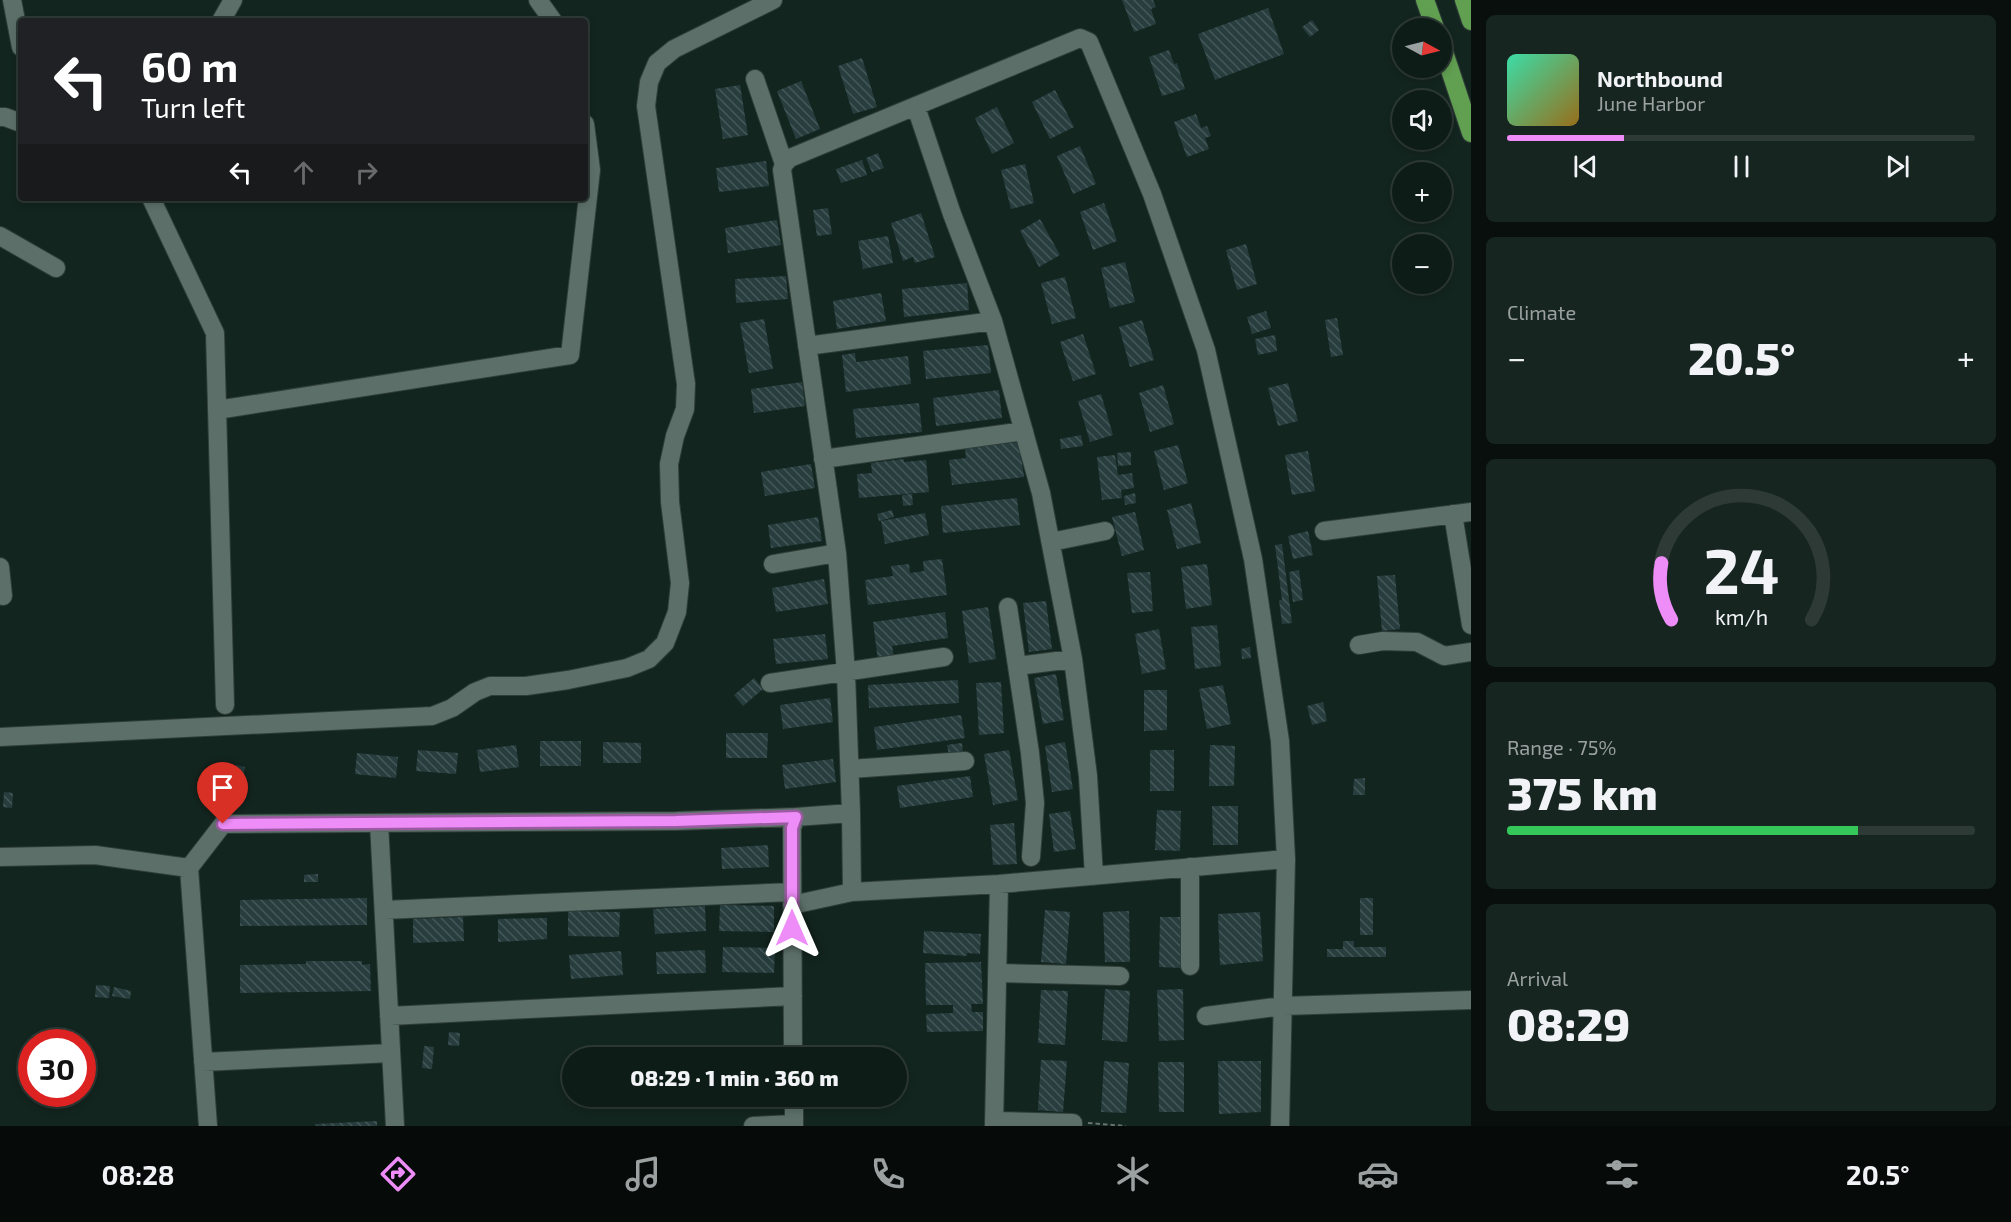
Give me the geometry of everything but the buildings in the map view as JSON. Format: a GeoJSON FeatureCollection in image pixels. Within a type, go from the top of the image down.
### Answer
{"type":"FeatureCollection","features":[{"type":"Feature","properties":{"kind":"highway"},"geometry":{"type":"LineString","coordinates":[[1425,0],[1431,18]]}},
{"type":"Feature","properties":{"kind":"highway"},"geometry":{"type":"LineString","coordinates":[[1464,0],[1471,21]]}},
{"type":"Feature","properties":{"kind":"highway"},"geometry":{"type":"LineString","coordinates":[[1452,76],[1471,133]]}},
{"type":"Feature","properties":{"kind":"street"},"geometry":{"type":"LineString","coordinates":[[12,0],[18,31]]}},
{"type":"Feature","properties":{"kind":"street"},"geometry":{"type":"LineString","coordinates":[[223,18],[233,0]]}},
{"type":"Feature","properties":{"kind":"street"},"geometry":{"type":"LineString","coordinates":[[538,0],[551,18]]}},
{"type":"Feature","properties":{"kind":"street"},"geometry":{"type":"LineString","coordinates":[[0,737],[432,716],[452,708],[475,692],[490,686],[526,686],[568,680],[627,668],[649,659],[665,643],[677,612],[680,583],[670,502],[669,464],[675,436],[685,409],[686,384],[646,106],[649,82],[657,63],[674,49],[773,0]]}},
{"type":"Feature","properties":{"kind":"street"},"geometry":{"type":"LineString","coordinates":[[852,892],[846,673],[837,553],[782,170],[789,158],[1080,39],[1089,42],[1152,195],[1206,350],[1255,570],[1280,741],[1286,859],[1280,1126]]}},
{"type":"Feature","properties":{"kind":"street"},"geometry":{"type":"LineString","coordinates":[[755,79],[784,164]]}},
{"type":"Feature","properties":{"kind":"street"},"geometry":{"type":"LineString","coordinates":[[916,107],[952,214],[993,321],[1041,493],[1073,659],[1088,776],[1094,876]]}},
{"type":"Feature","properties":{"kind":"street"},"geometry":{"type":"LineString","coordinates":[[0,117],[18,122]]}},
{"type":"Feature","properties":{"kind":"street"},"geometry":{"type":"LineString","coordinates":[[588,147],[591,170],[588,196]]}},
{"type":"Feature","properties":{"kind":"street"},"geometry":{"type":"LineString","coordinates":[[152,201],[215,333],[225,705]]}},
{"type":"Feature","properties":{"kind":"street"},"geometry":{"type":"LineString","coordinates":[[217,410],[570,355],[587,201]]}},
{"type":"Feature","properties":{"kind":"street"},"geometry":{"type":"LineString","coordinates":[[0,236],[56,268]]}},
{"type":"Feature","properties":{"kind":"street"},"geometry":{"type":"LineString","coordinates":[[807,346],[993,321]]}},
{"type":"Feature","properties":{"kind":"street"},"geometry":{"type":"LineString","coordinates":[[823,459],[1024,431]]}},
{"type":"Feature","properties":{"kind":"street"},"geometry":{"type":"LineString","coordinates":[[1324,531],[1462,513],[1471,625]]}},
{"type":"Feature","properties":{"kind":"street"},"geometry":{"type":"LineString","coordinates":[[1050,542],[1105,531]]}},
{"type":"Feature","properties":{"kind":"street"},"geometry":{"type":"LineString","coordinates":[[773,564],[837,553]]}},
{"type":"Feature","properties":{"kind":"street"},"geometry":{"type":"LineString","coordinates":[[0,567],[3,596]]}},
{"type":"Feature","properties":{"kind":"street"},"geometry":{"type":"LineString","coordinates":[[1008,606],[1030,753],[1035,803],[1031,857]]}},
{"type":"Feature","properties":{"kind":"street"},"geometry":{"type":"LineString","coordinates":[[1359,645],[1383,641],[1418,642],[1444,656],[1471,652]]}},
{"type":"Feature","properties":{"kind":"street"},"geometry":{"type":"LineString","coordinates":[[770,683],[944,657]]}},
{"type":"Feature","properties":{"kind":"street"},"geometry":{"type":"LineString","coordinates":[[1017,666],[1073,659]]}},
{"type":"Feature","properties":{"kind":"street"},"geometry":{"type":"LineString","coordinates":[[850,768],[964,760]]}},
{"type":"Feature","properties":{"kind":"street"},"geometry":{"type":"LineString","coordinates":[[208,1126],[189,868],[223,824],[676,821],[851,813]]}},
{"type":"Feature","properties":{"kind":"street"},"geometry":{"type":"LineString","coordinates":[[793,1047],[792,828],[796,817]]}},
{"type":"Feature","properties":{"kind":"street"},"geometry":{"type":"LineString","coordinates":[[379,823],[395,1126]]}},
{"type":"Feature","properties":{"kind":"street"},"geometry":{"type":"LineString","coordinates":[[0,857],[95,855],[189,868]]}},
{"type":"Feature","properties":{"kind":"street"},"geometry":{"type":"LineString","coordinates":[[384,910],[792,899],[852,892],[999,884],[1286,859]]}},
{"type":"Feature","properties":{"kind":"street"},"geometry":{"type":"LineString","coordinates":[[1190,867],[1190,966]]}},
{"type":"Feature","properties":{"kind":"street"},"geometry":{"type":"LineString","coordinates":[[999,884],[994,1124],[1073,1124]]}},
{"type":"Feature","properties":{"kind":"street"},"geometry":{"type":"LineString","coordinates":[[997,973],[1120,975]]}},
{"type":"Feature","properties":{"kind":"street"},"geometry":{"type":"LineString","coordinates":[[389,1016],[793,996]]}},
{"type":"Feature","properties":{"kind":"street"},"geometry":{"type":"LineString","coordinates":[[1206,1016],[1283,1006],[1471,1000]]}},
{"type":"Feature","properties":{"kind":"street"},"geometry":{"type":"LineString","coordinates":[[203,1062],[391,1053]]}},
{"type":"Feature","properties":{"kind":"street"},"geometry":{"type":"LineString","coordinates":[[753,1126],[794,1125],[794,1107]]}},
{"type":"Feature","properties":{"kind":"path"},"geometry":{"type":"LineString","coordinates":[[1073,1124],[1126,1126]]}},
{"type":"Feature","properties":{"kind":"route"},"geometry":{"type":"LineString","coordinates":[[223,824],[676,821],[796,817],[792,828],[792,928]]}}]}
